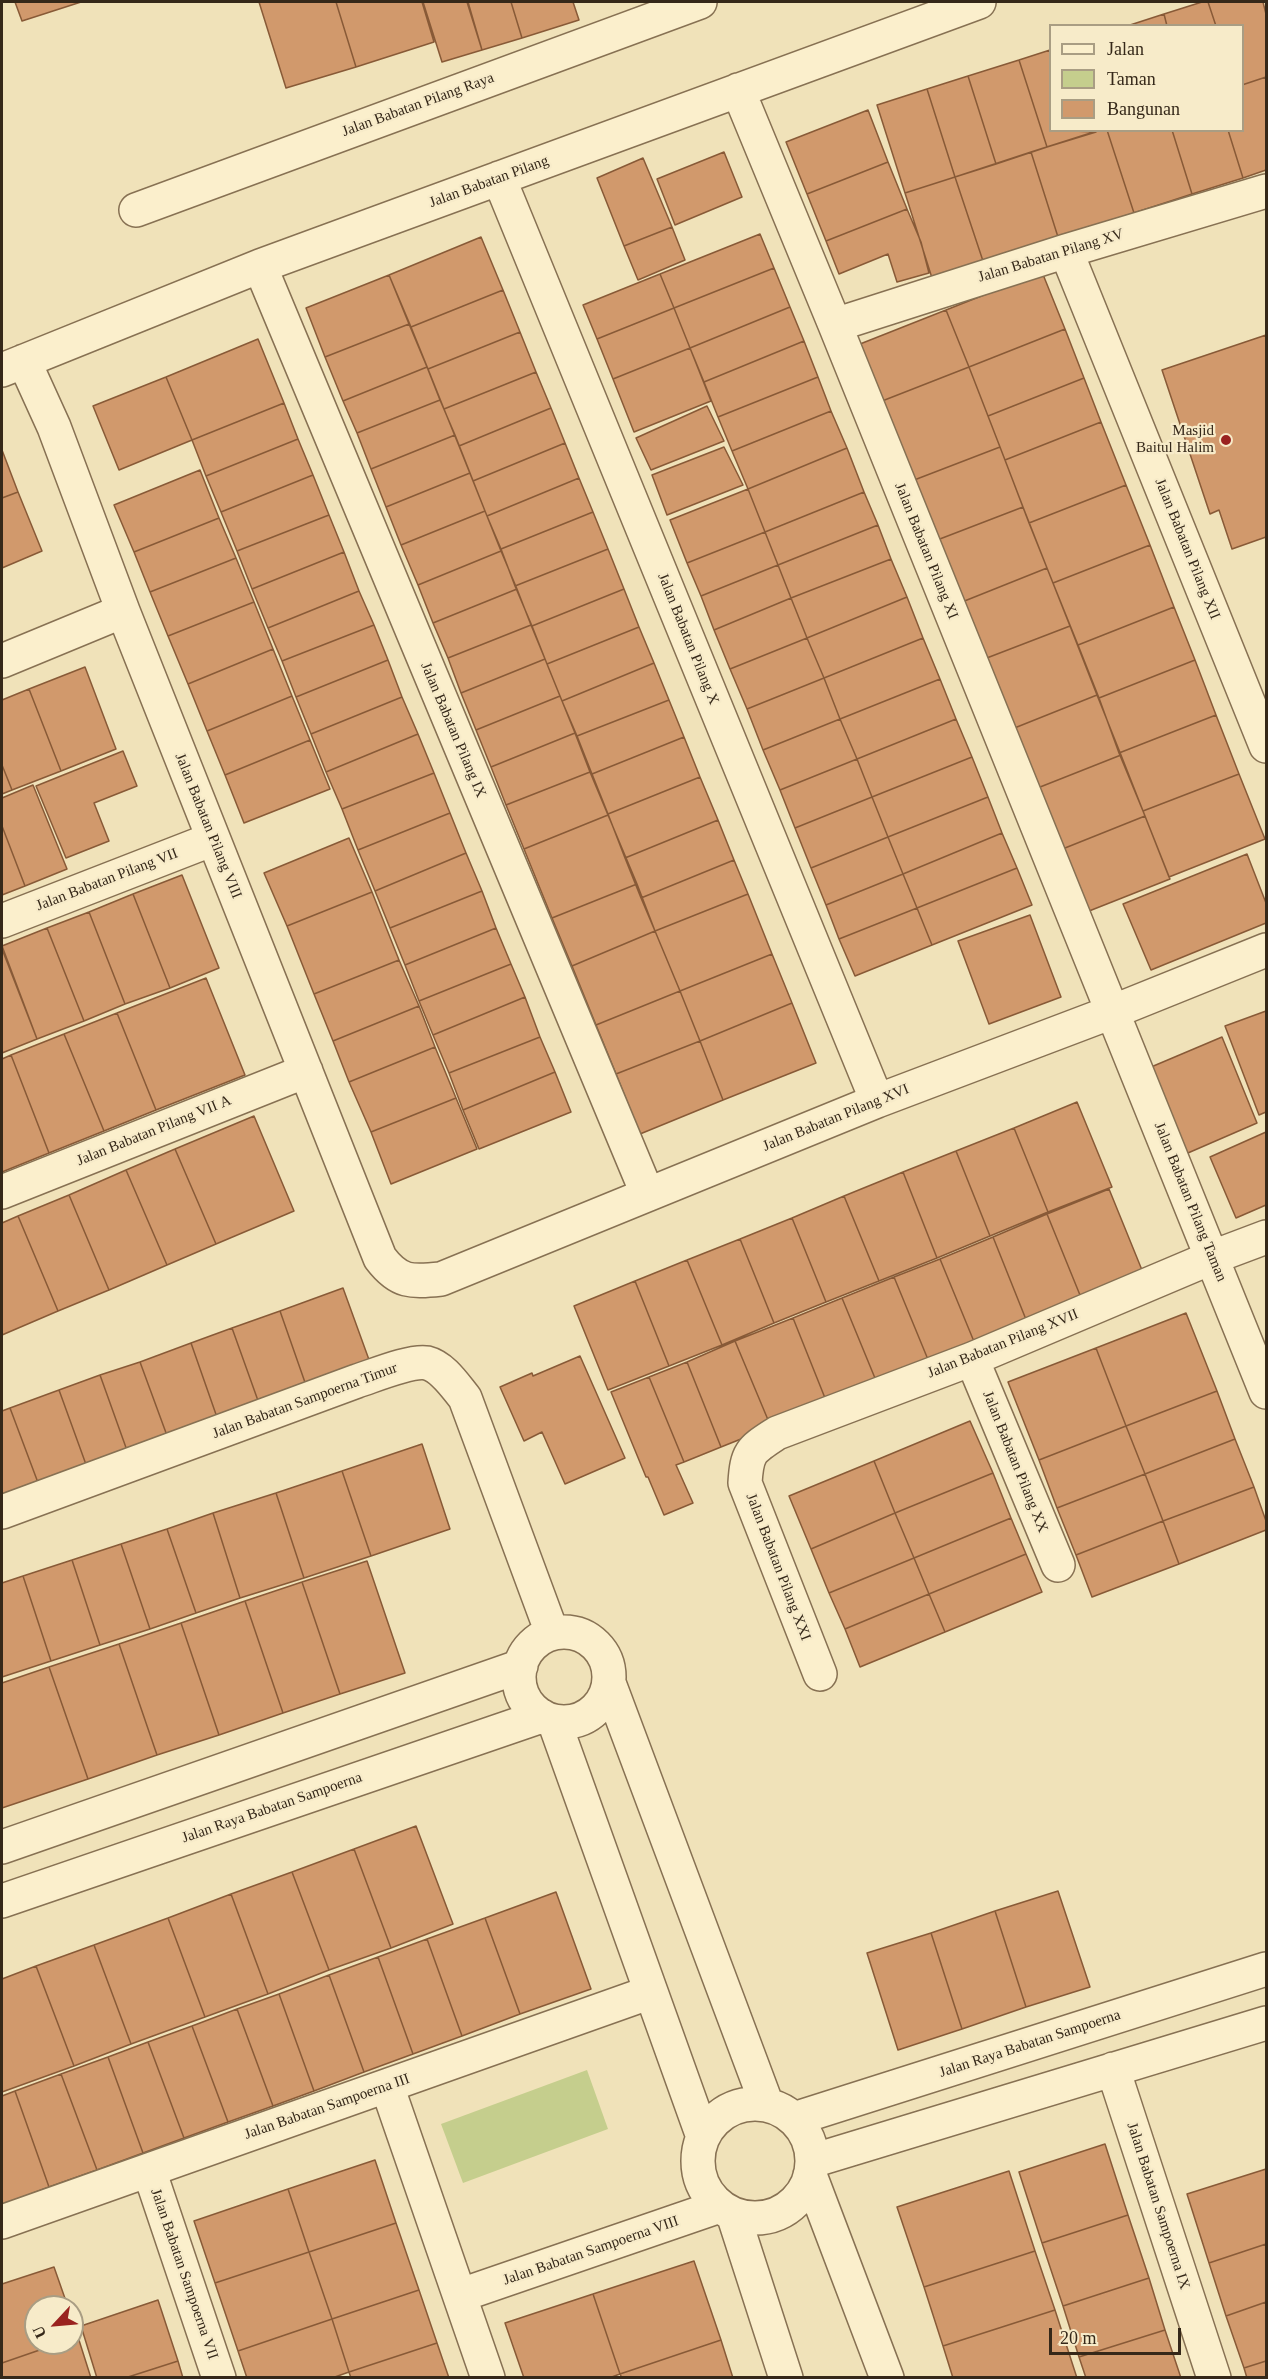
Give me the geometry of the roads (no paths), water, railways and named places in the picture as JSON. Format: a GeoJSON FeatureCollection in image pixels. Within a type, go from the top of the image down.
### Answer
{"type":"FeatureCollection","features":[{"type":"Feature","properties":{"kind":"street","name":"Jalan Babatan Pilang Raya"},"geometry":{"type":"LineString","coordinates":[[136,210],[700,2]]}},
{"type":"Feature","properties":{"kind":"street","name":"Jalan Babatan Pilang"},"geometry":{"type":"LineString","coordinates":[[13,365],[260,266],[977,2]]}},
{"type":"Feature","properties":{"kind":"street","name":"Jalan Babatan Pilang XI"},"geometry":{"type":"LineString","coordinates":[[738,90],[835,324],[1112,1012]]}},
{"type":"Feature","properties":{"kind":"street","name":"Jalan Babatan Pilang X"},"geometry":{"type":"LineString","coordinates":[[499,178],[877,1101]]}},
{"type":"Feature","properties":{"kind":"street","name":"Jalan Babatan Pilang XV"},"geometry":{"type":"LineString","coordinates":[[835,324],[1266,191]]}},
{"type":"Feature","properties":{"kind":"street","name":"Jalan Babatan Pilang XII"},"geometry":{"type":"LineString","coordinates":[[1066,251],[1266,746]]}},
{"type":"Feature","properties":{"kind":"street","name":"Jalan Babatan Pilang IX"},"geometry":{"type":"LineString","coordinates":[[260,266],[647,1193]]}},
{"type":"Feature","properties":{"kind":"street","name":"Jalan Babatan Pilang VIII"},"geometry":{"type":"LineString","coordinates":[[13,365],[54,427],[123,611],[380,1258],[391,1273],[406,1280]]}},
{"type":"Feature","properties":{"kind":"street"},"geometry":{"type":"LineString","coordinates":[[2,661],[123,611]]}},
{"type":"Feature","properties":{"kind":"street","name":"Jalan Babatan Pilang VII"},"geometry":{"type":"LineString","coordinates":[[2,921],[213,838]]}},
{"type":"Feature","properties":{"kind":"street","name":"Jalan Babatan Pilang XVI"},"geometry":{"type":"LineString","coordinates":[[406,1280],[441,1280],[647,1193],[877,1101],[1266,951]]}},
{"type":"Feature","properties":{"kind":"street","name":"Jalan Babatan Pilang Taman"},"geometry":{"type":"LineString","coordinates":[[1112,1012],[1266,1392]]}},
{"type":"Feature","properties":{"kind":"street","name":"Jalan Babatan Pilang VII A"},"geometry":{"type":"LineString","coordinates":[[2,1192],[306,1071]]}},
{"type":"Feature","properties":{"kind":"street","name":"Jalan Babatan Pilang XVII"},"geometry":{"type":"LineString","coordinates":[[747,1460],[756,1446],[777,1433],[972,1359],[1266,1236]]}},
{"type":"Feature","properties":{"kind":"street","name":"Jalan Babatan Pilang XX"},"geometry":{"type":"LineString","coordinates":[[972,1359],[1058,1565]]}},
{"type":"Feature","properties":{"kind":"street","name":"Jalan Babatan Sampoerna Timur"},"geometry":{"type":"LineString","coordinates":[[2,1512],[357,1381],[403,1366],[427,1363],[446,1375],[465,1398],[552,1633]]}},
{"type":"Feature","properties":{"kind":"street","name":"Jalan Babatan Pilang XXI"},"geometry":{"type":"LineString","coordinates":[[747,1460],[745,1483],[819,1674]]}},
{"type":"Feature","properties":{"kind":"street"},"geometry":{"type":"LineString","coordinates":[[567,1632],[581,1635],[594,1643],[603,1654],[608,1668],[609,1683],[606,1695],[590,1714],[579,1720],[566,1722],[548,1718],[531,1707],[522,1695],[519,1680],[520,1666],[526,1651],[537,1640],[552,1633],[567,1632]]}},
{"type":"Feature","properties":{"kind":"street"},"geometry":{"type":"LineString","coordinates":[[2,1847],[520,1666]]}},
{"type":"Feature","properties":{"kind":"street"},"geometry":{"type":"LineString","coordinates":[[609,1683],[781,2112],[808,2138],[811,2168],[886,2378]]}},
{"type":"Feature","properties":{"kind":"street"},"geometry":{"type":"LineString","coordinates":[[548,1718],[703,2137]]}},
{"type":"Feature","properties":{"kind":"street","name":"Jalan Raya Babatan Sampoerna"},"geometry":{"type":"LineString","coordinates":[[2,1900],[548,1718]]}},
{"type":"Feature","properties":{"kind":"street","name":"Jalan Raya Babatan Sampoerna"},"geometry":{"type":"LineString","coordinates":[[781,2112],[1266,1969]]}},
{"type":"Feature","properties":{"kind":"street","name":"Jalan Babatan Sampoerna III"},"geometry":{"type":"LineString","coordinates":[[2,2222],[651,1992]]}},
{"type":"Feature","properties":{"kind":"street"},"geometry":{"type":"LineString","coordinates":[[811,2168],[1113,2069],[1266,2023]]}},
{"type":"Feature","properties":{"kind":"street","name":"Jalan Babatan Sampoerna IX"},"geometry":{"type":"LineString","coordinates":[[1113,2069],[1214,2378]]}},
{"type":"Feature","properties":{"kind":"street"},"geometry":{"type":"LineString","coordinates":[[387,2086],[488,2378]]}},
{"type":"Feature","properties":{"kind":"street"},"geometry":{"type":"LineString","coordinates":[[781,2112],[752,2104],[730,2110],[711,2124],[703,2137],[699,2155],[700,2174],[708,2192],[726,2210],[786,2378]]}},
{"type":"Feature","properties":{"kind":"street"},"geometry":{"type":"LineString","coordinates":[[726,2210],[752,2218],[772,2216],[789,2207],[802,2193],[811,2168]]}},
{"type":"Feature","properties":{"kind":"street","name":"Jalan Babatan Sampoerna VII"},"geometry":{"type":"LineString","coordinates":[[149,2170],[219,2378]]}},
{"type":"Feature","properties":{"kind":"street","name":"Jalan Babatan Sampoerna VIII"},"geometry":{"type":"LineString","coordinates":[[461,2295],[726,2210]]}},
{"type":"Feature","properties":{"kind":"place","name":"Masjid Baitul Halim"},"geometry":{"type":"Point","coordinates":[1226,440]}}]}
